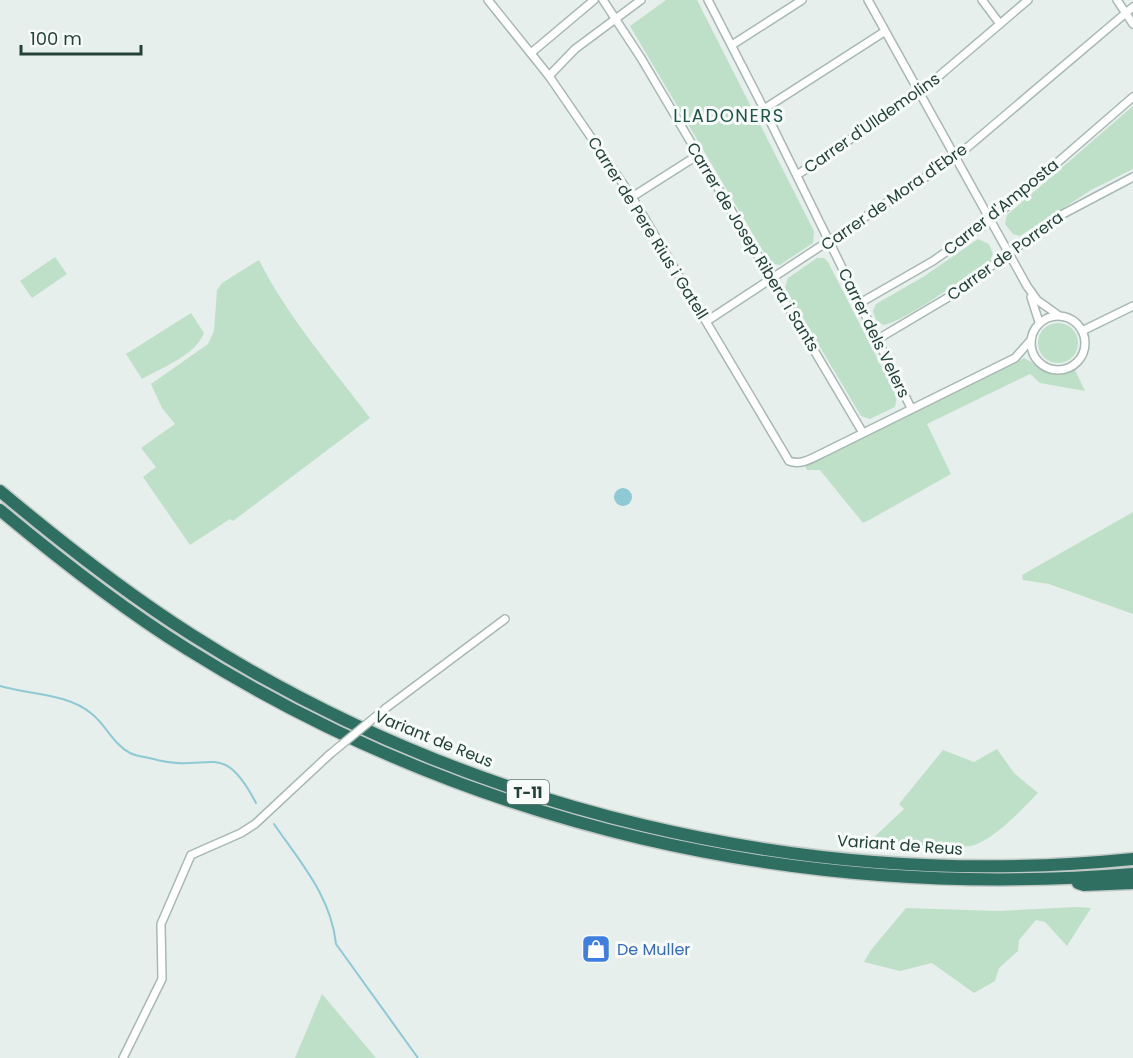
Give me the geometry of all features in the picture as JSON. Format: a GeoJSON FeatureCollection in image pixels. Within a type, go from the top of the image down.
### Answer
{"type":"FeatureCollection","features":[{"type":"Feature","properties":{"kind":"highway","name":"Variant de Reus"},"geometry":{"type":"LineString","coordinates":[[0,491],[108,578],[193,636],[273,683],[357,726],[450,765],[555,802],[635,824],[731,844],[812,855],[958,866],[1043,866],[1133,859]]}},
{"type":"Feature","properties":{"kind":"highway","name":"Variant de Reus"},"geometry":{"type":"LineString","coordinates":[[0,510],[53,554],[120,604],[186,649],[267,696],[370,748],[448,779],[550,815],[631,837],[696,851],[810,870],[960,880],[1133,874]]}},
{"type":"Feature","properties":{"kind":"highway"},"geometry":{"type":"LineString","coordinates":[[958,866],[1133,851]]}},
{"type":"Feature","properties":{"kind":"highway"},"geometry":{"type":"LineString","coordinates":[[1066,878],[1084,885],[1133,883]]}},
{"type":"Feature","properties":{"kind":"street","name":"Carrer de Pere Rius i Gatell"},"geometry":{"type":"LineString","coordinates":[[488,0],[549,76],[632,197],[789,461],[796,464],[863,433]]}},
{"type":"Feature","properties":{"kind":"street"},"geometry":{"type":"LineString","coordinates":[[531,53],[594,0]]}},
{"type":"Feature","properties":{"kind":"street","name":"Carrer de Josep Ribera i Sants"},"geometry":{"type":"LineString","coordinates":[[603,0],[616,18],[863,433]]}},
{"type":"Feature","properties":{"kind":"street"},"geometry":{"type":"LineString","coordinates":[[549,76],[575,49],[641,0]]}},
{"type":"Feature","properties":{"kind":"street","name":"Carrer dels Velers"},"geometry":{"type":"LineString","coordinates":[[708,0],[911,408]]}},
{"type":"Feature","properties":{"kind":"street"},"geometry":{"type":"LineString","coordinates":[[732,45],[802,0]]}},
{"type":"Feature","properties":{"kind":"street"},"geometry":{"type":"LineString","coordinates":[[982,0],[1000,24]]}},
{"type":"Feature","properties":{"kind":"street","name":"Carrer d'Ulldemolins"},"geometry":{"type":"LineString","coordinates":[[797,175],[919,93],[1028,0]]}},
{"type":"Feature","properties":{"kind":"street"},"geometry":{"type":"LineString","coordinates":[[1117,0],[1130,9],[1133,24]]}},
{"type":"Feature","properties":{"kind":"street"},"geometry":{"type":"LineString","coordinates":[[868,2],[1027,286],[1037,300],[1058,315],[1071,318],[1082,331],[1084,351],[1070,367],[1058,370],[1048,368],[1034,357],[1030,340]]}},
{"type":"Feature","properties":{"kind":"street","name":"Carrer de Mora d'Ebre"},"geometry":{"type":"LineString","coordinates":[[707,321],[956,157],[1130,9]]}},
{"type":"Feature","properties":{"kind":"street"},"geometry":{"type":"LineString","coordinates":[[764,109],[884,33]]}},
{"type":"Feature","properties":{"kind":"street","name":"Carrer d'Amposta"},"geometry":{"type":"LineString","coordinates":[[860,303],[933,261],[991,220],[1133,97]]}},
{"type":"Feature","properties":{"kind":"street"},"geometry":{"type":"LineString","coordinates":[[632,197],[698,155]]}},
{"type":"Feature","properties":{"kind":"street","name":"Carrer de Porrera"},"geometry":{"type":"LineString","coordinates":[[878,339],[947,298],[1063,214],[1133,177]]}},
{"type":"Feature","properties":{"kind":"street"},"geometry":{"type":"LineString","coordinates":[[1027,286],[1039,322]]}},
{"type":"Feature","properties":{"kind":"street"},"geometry":{"type":"LineString","coordinates":[[1082,331],[1133,306]]}},
{"type":"Feature","properties":{"kind":"street"},"geometry":{"type":"LineString","coordinates":[[1015,358],[1030,340],[1039,322],[1058,315]]}},
{"type":"Feature","properties":{"kind":"street"},"geometry":{"type":"LineString","coordinates":[[863,433],[1015,358],[1034,357]]}},
{"type":"Feature","properties":{"kind":"street"},"geometry":{"type":"LineString","coordinates":[[123,1058],[162,979],[162,924],[191,855],[241,833],[255,824],[329,755],[386,708],[505,619]]}},
{"type":"Feature","properties":{"kind":"green space"},"geometry":{"type":"Polygon","coordinates":[[[666,0],[697,0],[814,231],[813,243],[780,265],[770,263],[630,26],[666,0]]]}},
{"type":"Feature","properties":{"kind":"green space"},"geometry":{"type":"Polygon","coordinates":[[[1133,106],[1133,169],[1091,190],[1020,236],[1013,234],[1005,224],[1007,215],[1133,106]]]}},
{"type":"Feature","properties":{"kind":"green space"},"geometry":{"type":"Polygon","coordinates":[[[978,239],[989,244],[993,254],[990,260],[906,316],[883,325],[876,320],[873,311],[876,304],[923,277],[978,239]]]}},
{"type":"Feature","properties":{"kind":"green space"},"geometry":{"type":"Polygon","coordinates":[[[55,257],[67,274],[32,298],[20,281],[55,257]]]}},
{"type":"Feature","properties":{"kind":"green space"},"geometry":{"type":"Polygon","coordinates":[[[817,258],[824,258],[828,262],[897,397],[895,407],[870,419],[861,416],[785,288],[788,278],[817,258]]]}},
{"type":"Feature","properties":{"kind":"green space"},"geometry":{"type":"Polygon","coordinates":[[[259,260],[297,322],[370,418],[233,521],[230,519],[190,545],[143,477],[156,467],[141,448],[175,424],[162,408],[151,384],[208,344],[214,331],[217,290],[222,283],[259,260]]]}},
{"type":"Feature","properties":{"kind":"green space"},"geometry":{"type":"Polygon","coordinates":[[[191,313],[204,333],[200,341],[177,360],[142,379],[126,354],[191,313]]]}},
{"type":"Feature","properties":{"kind":"green space"},"geometry":{"type":"Polygon","coordinates":[[[1058,323],[1072,329],[1078,343],[1072,357],[1058,363],[1044,357],[1038,343],[1044,329],[1058,323]]]}},
{"type":"Feature","properties":{"kind":"green space"},"geometry":{"type":"Polygon","coordinates":[[[1024,358],[1051,373],[1075,370],[1085,391],[1040,383],[1030,374],[927,424],[951,474],[871,519],[863,523],[820,470],[807,470],[805,466],[1024,358]]]}},
{"type":"Feature","properties":{"kind":"green space"},"geometry":{"type":"Polygon","coordinates":[[[1133,512],[1133,614],[1049,584],[1023,580],[1022,575],[1133,512]]]}},
{"type":"Feature","properties":{"kind":"green space"},"geometry":{"type":"Polygon","coordinates":[[[997,749],[1014,773],[1038,793],[1010,821],[986,840],[977,844],[956,847],[869,842],[904,809],[899,804],[943,750],[974,762],[997,749]]]}},
{"type":"Feature","properties":{"kind":"green space"},"geometry":{"type":"Polygon","coordinates":[[[906,908],[998,911],[1091,908],[1067,946],[1045,922],[1036,920],[1019,940],[1018,951],[999,968],[995,981],[974,993],[932,963],[900,971],[864,962],[871,950],[906,908]]]}},
{"type":"Feature","properties":{"kind":"green space"},"geometry":{"type":"Polygon","coordinates":[[[322,994],[376,1058],[295,1058],[322,994]]]}},
{"type":"Feature","properties":{"kind":"water"},"geometry":{"type":"Polygon","coordinates":[[[623,488],[629,491],[632,497],[629,503],[623,506],[617,503],[614,497],[617,491],[623,488]]]}},
{"type":"Feature","properties":{"kind":"waterway"},"geometry":{"type":"LineString","coordinates":[[0,686],[60,698],[82,707],[97,718],[119,745],[133,754],[175,763],[224,764],[234,771],[244,783],[256,803]]}},
{"type":"Feature","properties":{"kind":"waterway"},"geometry":{"type":"LineString","coordinates":[[274,824],[304,866],[321,895],[328,910],[336,944],[418,1058]]}},
{"type":"Feature","properties":{"kind":"place","name":"De Muller"},"geometry":{"type":"Point","coordinates":[596,949]}},
{"type":"Feature","properties":{"kind":"district","name":"LLADONERS"},"geometry":{"type":"Point","coordinates":[729,115]}}]}
